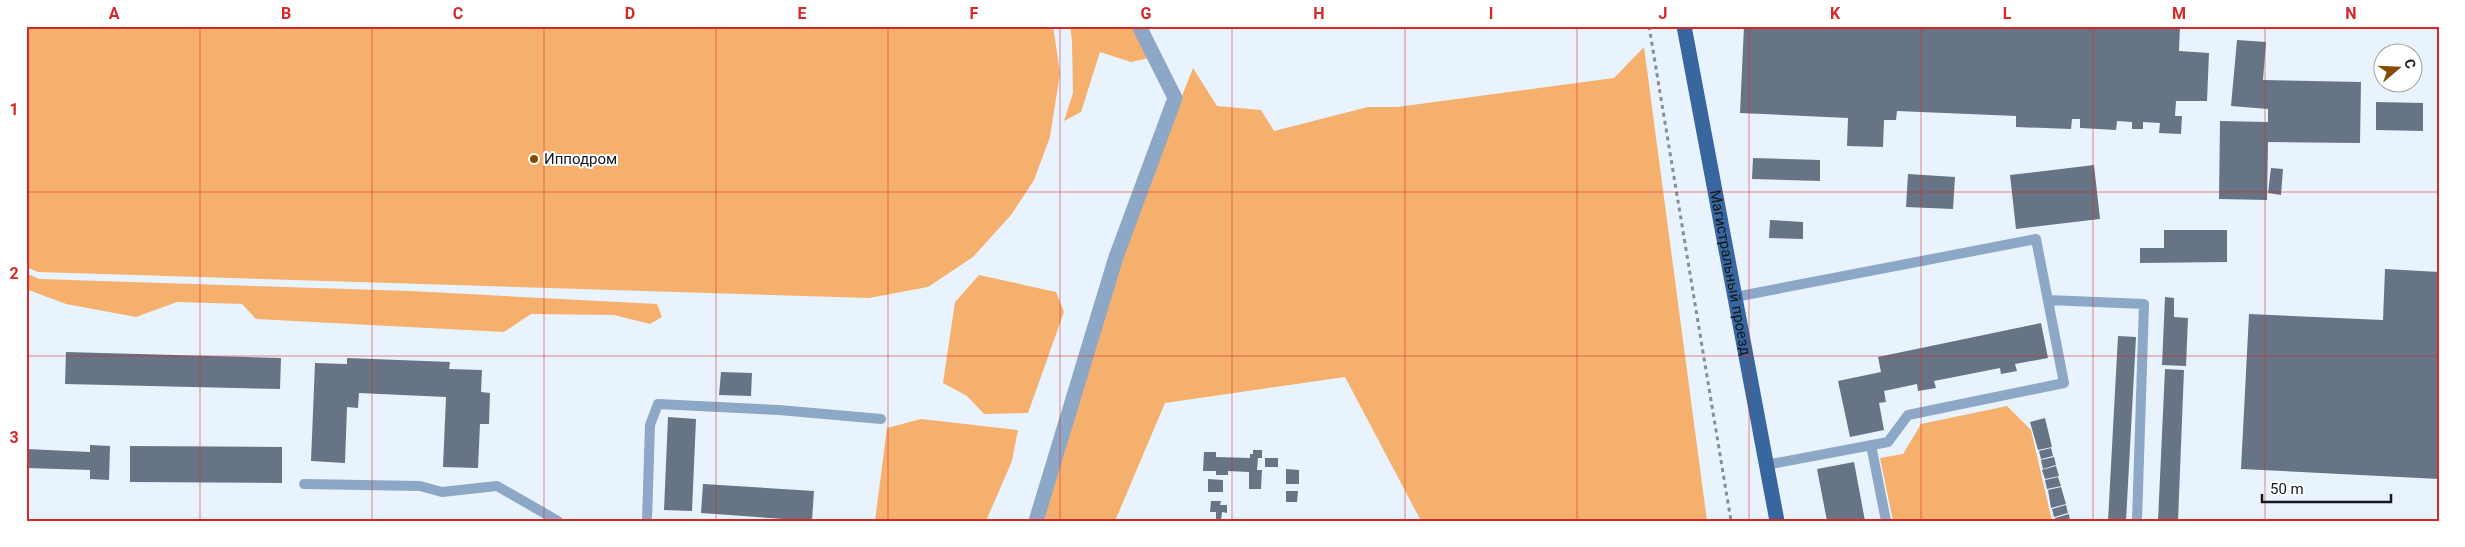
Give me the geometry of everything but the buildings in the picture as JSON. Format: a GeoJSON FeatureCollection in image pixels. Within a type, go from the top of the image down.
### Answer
{"type":"FeatureCollection","features":[{"type":"Feature","properties":{"kind":"main road","name":"Магистральный проезд"},"geometry":{"type":"LineString","coordinates":[[1684,26],[1777,521]]}},
{"type":"Feature","properties":{"kind":"street"},"geometry":{"type":"LineString","coordinates":[[1036,521],[1116,257],[1175,98],[1140,26]]}},
{"type":"Feature","properties":{"kind":"lane"},"geometry":{"type":"LineString","coordinates":[[1735,298],[2036,239],[2064,383],[1908,415],[1888,442],[1766,465]]}},
{"type":"Feature","properties":{"kind":"lane"},"geometry":{"type":"LineString","coordinates":[[2048,300],[2144,304],[2137,521]]}},
{"type":"Feature","properties":{"kind":"lane"},"geometry":{"type":"LineString","coordinates":[[646,521],[650,425],[658,404],[779,410],[881,419]]}},
{"type":"Feature","properties":{"kind":"lane"},"geometry":{"type":"LineString","coordinates":[[1871,445],[1886,521]]}},
{"type":"Feature","properties":{"kind":"lane"},"geometry":{"type":"LineString","coordinates":[[304,484],[420,486],[442,492],[497,486],[558,521]]}},
{"type":"Feature","properties":{"kind":"path"},"geometry":{"type":"LineString","coordinates":[[1649,26],[1731,521]]}},
{"type":"Feature","properties":{"kind":"shaded area","name":"Ипподром"},"geometry":{"type":"Polygon","coordinates":[[[26,26],[1053,26],[1060,73],[1050,137],[1034,180],[1011,215],[973,257],[928,287],[869,298],[38,272],[26,267],[26,26]]]}},
{"type":"Feature","properties":{"kind":"shaded area"},"geometry":{"type":"Polygon","coordinates":[[[1070,26],[1133,26],[1149,58],[1131,62],[1100,52],[1081,112],[1064,121],[1073,93],[1070,26]]]}},
{"type":"Feature","properties":{"kind":"shaded area"},"geometry":{"type":"Polygon","coordinates":[[[1644,47],[1707,521],[1421,521],[1345,377],[1165,403],[1115,521],[1040,521],[1115,267],[1193,68],[1217,106],[1261,110],[1274,131],[1368,107],[1397,107],[1614,78],[1644,47]]]}},
{"type":"Feature","properties":{"kind":"shaded area"},"geometry":{"type":"Polygon","coordinates":[[[26,273],[39,279],[411,291],[657,304],[662,317],[650,324],[614,315],[531,314],[504,332],[256,319],[242,304],[177,302],[136,317],[66,304],[26,289],[26,273]]]}},
{"type":"Feature","properties":{"kind":"shaded area"},"geometry":{"type":"Polygon","coordinates":[[[979,275],[1056,292],[1064,312],[1028,413],[984,414],[967,396],[943,383],[955,302],[979,275]]]}},
{"type":"Feature","properties":{"kind":"shaded area"},"geometry":{"type":"Polygon","coordinates":[[[2007,406],[2031,430],[2052,521],[1893,521],[1880,458],[1903,454],[1921,424],[2007,406]]]}},
{"type":"Feature","properties":{"kind":"shaded area"},"geometry":{"type":"Polygon","coordinates":[[[921,419],[1018,430],[1012,461],[986,521],[875,521],[887,428],[921,419]]]}},
{"type":"Feature","properties":{"kind":"place","name":"Ипподром"},"geometry":{"type":"Point","coordinates":[534,159]}}]}
